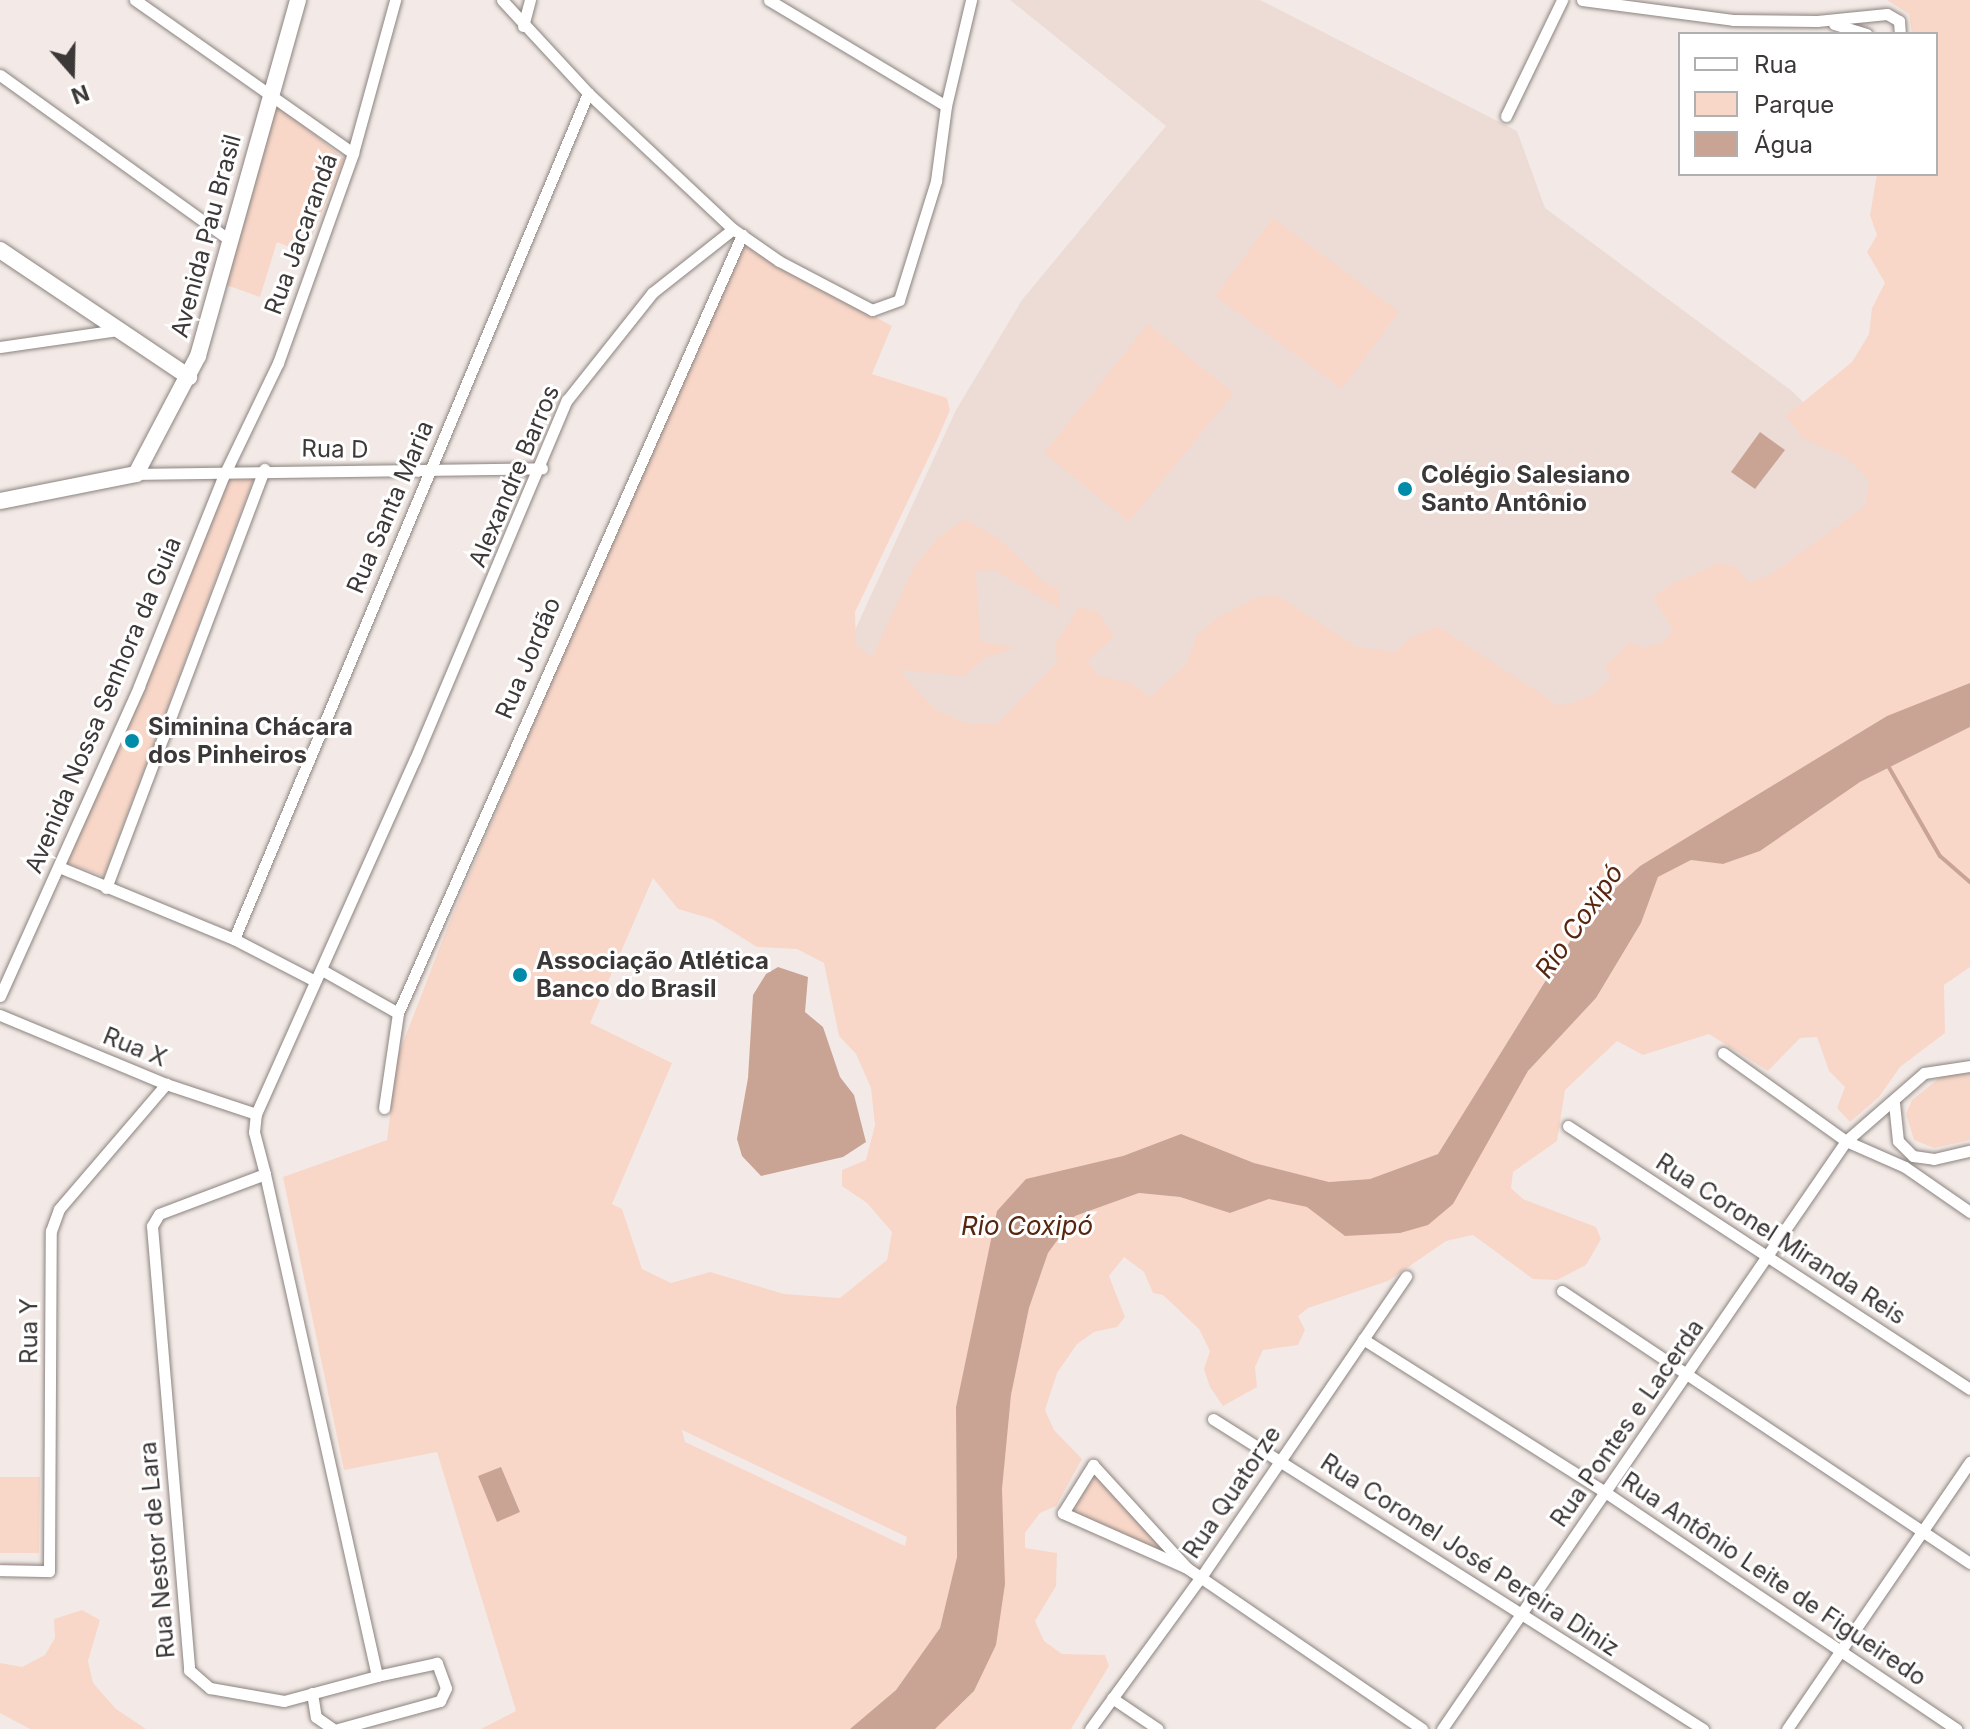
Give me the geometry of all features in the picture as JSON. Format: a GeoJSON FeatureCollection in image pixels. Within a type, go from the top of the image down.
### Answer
{"type":"FeatureCollection","features":[{"type":"Feature","properties":{"kind":"street"},"geometry":{"type":"LineString","coordinates":[[135,0],[270,90],[353,153]]}},
{"type":"Feature","properties":{"kind":"street","name":"Avenida Pau Brasil"},"geometry":{"type":"LineString","coordinates":[[136,474],[189,377],[298,0]]}},
{"type":"Feature","properties":{"kind":"street","name":"Rua Jacarandá"},"geometry":{"type":"LineString","coordinates":[[224,475],[278,363],[353,153],[395,0]]}},
{"type":"Feature","properties":{"kind":"street"},"geometry":{"type":"LineString","coordinates":[[502,0],[588,93],[738,232],[779,261],[872,310],[892,306],[905,289],[936,181],[946,106],[971,0]]}},
{"type":"Feature","properties":{"kind":"street"},"geometry":{"type":"LineString","coordinates":[[523,26],[530,0]]}},
{"type":"Feature","properties":{"kind":"street"},"geometry":{"type":"LineString","coordinates":[[769,0],[946,106]]}},
{"type":"Feature","properties":{"kind":"street"},"geometry":{"type":"LineString","coordinates":[[1506,116],[1562,0]]}},
{"type":"Feature","properties":{"kind":"street"},"geometry":{"type":"LineString","coordinates":[[1582,0],[1733,20],[1817,21],[1887,14],[1899,21],[1900,32]]}},
{"type":"Feature","properties":{"kind":"street"},"geometry":{"type":"LineString","coordinates":[[1817,21],[1860,28],[1865,32]]}},
{"type":"Feature","properties":{"kind":"street"},"geometry":{"type":"LineString","coordinates":[[0,75],[230,240]]}},
{"type":"Feature","properties":{"kind":"street","name":"Rua Santa Maria"},"geometry":{"type":"LineString","coordinates":[[234,939],[588,93]]}},
{"type":"Feature","properties":{"kind":"street","name":"Alexandre Barros"},"geometry":{"type":"LineString","coordinates":[[256,1114],[542,468],[567,400],[609,342],[652,293],[738,232]]}},
{"type":"Feature","properties":{"kind":"street","name":"Rua Jordão"},"geometry":{"type":"LineString","coordinates":[[384,1108],[398,1013],[738,232]]}},
{"type":"Feature","properties":{"kind":"street"},"geometry":{"type":"LineString","coordinates":[[0,250],[189,377]]}},
{"type":"Feature","properties":{"kind":"street"},"geometry":{"type":"LineString","coordinates":[[0,347],[118,330]]}},
{"type":"Feature","properties":{"kind":"street","name":"Rua D"},"geometry":{"type":"LineString","coordinates":[[136,474],[224,475],[264,469],[429,472],[542,468]]}},
{"type":"Feature","properties":{"kind":"street"},"geometry":{"type":"LineString","coordinates":[[106,888],[264,469]]}},
{"type":"Feature","properties":{"kind":"street"},"geometry":{"type":"LineString","coordinates":[[0,501],[136,474]]}},
{"type":"Feature","properties":{"kind":"street","name":"Avenida Nossa Senhora da Guia"},"geometry":{"type":"LineString","coordinates":[[0,996],[59,867],[224,475]]}},
{"type":"Feature","properties":{"kind":"street"},"geometry":{"type":"LineString","coordinates":[[59,867],[234,939],[398,1013]]}},
{"type":"Feature","properties":{"kind":"street","name":"Rua X"},"geometry":{"type":"LineString","coordinates":[[0,1015],[166,1084],[256,1114]]}},
{"type":"Feature","properties":{"kind":"street"},"geometry":{"type":"LineString","coordinates":[[1723,1053],[1846,1141],[1905,1167],[1970,1212]]}},
{"type":"Feature","properties":{"kind":"street","name":"Rua Pontes e Lacerda"},"geometry":{"type":"LineString","coordinates":[[1442,1729],[1846,1141],[1894,1103],[1924,1073],[1970,1066]]}},
{"type":"Feature","properties":{"kind":"street","name":"Rua Y"},"geometry":{"type":"LineString","coordinates":[[0,1570],[49,1571],[51,1231],[59,1209],[166,1084]]}},
{"type":"Feature","properties":{"kind":"street"},"geometry":{"type":"LineString","coordinates":[[1894,1103],[1898,1141],[1913,1156],[1934,1159],[1970,1151]]}},
{"type":"Feature","properties":{"kind":"street"},"geometry":{"type":"LineString","coordinates":[[256,1114],[254,1132],[377,1676]]}},
{"type":"Feature","properties":{"kind":"street","name":"Rua Coronel Miranda Reis"},"geometry":{"type":"LineString","coordinates":[[1568,1126],[1970,1389]]}},
{"type":"Feature","properties":{"kind":"street"},"geometry":{"type":"LineString","coordinates":[[1905,1167],[1913,1156]]}},
{"type":"Feature","properties":{"kind":"street","name":"Rua Nestor de Lara"},"geometry":{"type":"LineString","coordinates":[[265,1174],[159,1214],[152,1226],[189,1670],[210,1688],[284,1701],[437,1663],[446,1688],[440,1701],[336,1729]]}},
{"type":"Feature","properties":{"kind":"street","name":"Rua Quatorze"},"geometry":{"type":"LineString","coordinates":[[1090,1729],[1201,1577],[1406,1276]]}},
{"type":"Feature","properties":{"kind":"street"},"geometry":{"type":"LineString","coordinates":[[1562,1291],[1970,1563]]}},
{"type":"Feature","properties":{"kind":"street","name":"Rua Antônio Leite de Figueiredo"},"geometry":{"type":"LineString","coordinates":[[1363,1339],[1605,1492],[1957,1729]]}},
{"type":"Feature","properties":{"kind":"street","name":"Rua Coronel José Pereira Diniz"},"geometry":{"type":"LineString","coordinates":[[1213,1419],[1703,1729]]}},
{"type":"Feature","properties":{"kind":"street"},"geometry":{"type":"LineString","coordinates":[[1787,1729],[1970,1462]]}},
{"type":"Feature","properties":{"kind":"street"},"geometry":{"type":"LineString","coordinates":[[1187,1568],[1093,1465],[1063,1513],[1187,1568],[1422,1729]]}},
{"type":"Feature","properties":{"kind":"street"},"geometry":{"type":"LineString","coordinates":[[312,1693],[316,1717],[336,1729]]}},
{"type":"Feature","properties":{"kind":"street"},"geometry":{"type":"LineString","coordinates":[[1112,1698],[1158,1729]]}},
{"type":"Feature","properties":{"kind":"shaded area","name":"Colégio Salesiano Santo Antônio"},"geometry":{"type":"Polygon","coordinates":[[[1010,0],[1260,0],[1517,131],[1545,208],[1792,391],[1970,567],[1970,683],[1887,716],[1368,1008],[844,654],[956,410],[1022,300],[1166,126],[1010,0]]]}},
{"type":"Feature","properties":{"kind":"green space"},"geometry":{"type":"Polygon","coordinates":[[[1887,0],[1970,0],[1970,683],[1887,716],[1640,866],[1587,914],[1438,1154],[1370,1179],[1329,1182],[1254,1163],[1181,1135],[1123,1156],[975,1333],[956,1407],[957,1557],[940,1628],[896,1690],[850,1729],[481,1729],[516,1711],[437,1452],[344,1470],[283,1177],[387,1140],[397,1058],[448,926],[634,484],[743,245],[892,326],[872,374],[947,398],[950,410],[855,612],[856,645],[872,657],[914,567],[938,537],[965,519],[998,538],[1046,584],[1058,588],[1060,609],[994,570],[976,571],[980,641],[1016,648],[985,658],[964,676],[899,670],[936,710],[969,724],[997,724],[1057,662],[1055,645],[1079,607],[1098,612],[1114,636],[1087,662],[1099,676],[1129,682],[1150,697],[1186,665],[1197,635],[1220,616],[1258,597],[1278,596],[1357,647],[1396,652],[1410,638],[1437,626],[1558,705],[1569,704],[1594,694],[1611,678],[1605,666],[1630,642],[1644,648],[1664,642],[1673,630],[1653,597],[1669,585],[1719,563],[1736,567],[1749,583],[1771,574],[1865,506],[1869,481],[1846,457],[1803,439],[1786,416],[1852,362],[1869,334],[1872,308],[1885,283],[1867,252],[1877,235],[1870,215],[1877,176],[1938,176],[1938,32],[1912,32],[1909,14],[1887,0]],[[653,878],[590,1023],[672,1063],[612,1204],[622,1209],[642,1269],[671,1283],[710,1272],[784,1294],[840,1298],[887,1260],[892,1232],[867,1203],[842,1186],[842,1170],[866,1160],[875,1125],[871,1088],[856,1054],[839,1036],[824,963],[797,949],[757,947],[712,919],[678,909],[653,878]],[[682,1430],[685,1442],[905,1546],[907,1537],[682,1430]]]}},
{"type":"Feature","properties":{"kind":"green space"},"geometry":{"type":"Polygon","coordinates":[[[277,103],[344,159],[305,253],[277,242],[260,297],[226,285],[277,103]]]}},
{"type":"Feature","properties":{"kind":"green space"},"geometry":{"type":"Polygon","coordinates":[[[1273,218],[1399,312],[1342,389],[1215,296],[1273,218]]]}},
{"type":"Feature","properties":{"kind":"green space"},"geometry":{"type":"Polygon","coordinates":[[[1148,324],[1234,393],[1129,522],[1044,453],[1148,324]]]}},
{"type":"Feature","properties":{"kind":"green space"},"geometry":{"type":"Polygon","coordinates":[[[255,475],[104,876],[67,863],[228,479],[255,475]]]}},
{"type":"Feature","properties":{"kind":"green space"},"geometry":{"type":"Polygon","coordinates":[[[1970,727],[1970,967],[1944,985],[1945,1033],[1900,1067],[1879,1097],[1850,1122],[1837,1108],[1845,1087],[1829,1071],[1817,1037],[1800,1038],[1768,1071],[1709,1034],[1643,1055],[1617,1041],[1565,1090],[1557,1141],[1513,1172],[1511,1188],[1523,1199],[1596,1227],[1601,1239],[1586,1265],[1557,1280],[1533,1279],[1473,1235],[1446,1241],[1388,1281],[1308,1308],[1298,1316],[1305,1330],[1298,1345],[1263,1350],[1255,1367],[1257,1387],[1223,1406],[1210,1387],[1204,1369],[1210,1351],[1199,1329],[1163,1295],[1153,1293],[1144,1272],[1124,1257],[1109,1276],[1125,1317],[1117,1327],[1094,1332],[1077,1344],[1057,1373],[1045,1410],[1054,1430],[1082,1459],[1056,1506],[1040,1513],[1025,1533],[1025,1548],[1057,1553],[1056,1586],[1035,1621],[1044,1641],[1062,1654],[1105,1655],[1109,1666],[1071,1729],[935,1729],[974,1691],[1011,1395],[1029,1308],[1048,1253],[1075,1216],[1139,1193],[1180,1197],[1230,1213],[1269,1199],[1307,1207],[1346,1236],[1453,1203],[1528,1071],[1596,998],[1641,923],[1658,877],[1691,860],[1723,864],[1760,851],[1860,782],[1970,727]]]}},
{"type":"Feature","properties":{"kind":"green space"},"geometry":{"type":"Polygon","coordinates":[[[1970,1073],[1970,1140],[1934,1148],[1914,1140],[1906,1114],[1912,1100],[1942,1076],[1970,1073]]]}},
{"type":"Feature","properties":{"kind":"green space"},"geometry":{"type":"Polygon","coordinates":[[[1093,1469],[1177,1560],[1066,1512],[1093,1469]]]}},
{"type":"Feature","properties":{"kind":"green space"},"geometry":{"type":"Polygon","coordinates":[[[0,1477],[40,1477],[39,1553],[0,1553],[0,1477]]]}},
{"type":"Feature","properties":{"kind":"green space"},"geometry":{"type":"Polygon","coordinates":[[[82,1610],[100,1620],[88,1661],[93,1683],[116,1709],[146,1729],[30,1729],[0,1713],[0,1663],[22,1667],[45,1655],[55,1638],[54,1619],[82,1610]]]}},
{"type":"Feature","properties":{"kind":"water"},"geometry":{"type":"Polygon","coordinates":[[[1760,432],[1785,450],[1755,489],[1731,472],[1760,432]]]}},
{"type":"Feature","properties":{"kind":"water","name":"Rio Coxipó"},"geometry":{"type":"Polygon","coordinates":[[[1970,683],[1970,727],[1860,782],[1760,851],[1723,864],[1691,860],[1658,877],[1641,923],[1596,998],[1528,1071],[1453,1204],[1428,1225],[1400,1233],[1345,1236],[1307,1207],[1269,1199],[1230,1213],[1180,1197],[1139,1193],[1075,1216],[1048,1253],[1029,1308],[1011,1395],[1002,1489],[1005,1584],[996,1645],[974,1691],[935,1729],[850,1729],[896,1690],[940,1628],[957,1557],[956,1407],[997,1211],[1026,1179],[1123,1156],[1181,1134],[1254,1163],[1329,1182],[1370,1179],[1438,1154],[1587,914],[1640,866],[1887,716],[1970,683]]]}},
{"type":"Feature","properties":{"kind":"water"},"geometry":{"type":"Polygon","coordinates":[[[778,967],[808,977],[805,1012],[823,1027],[840,1077],[854,1095],[866,1142],[843,1157],[761,1176],[742,1156],[737,1139],[748,1078],[753,995],[766,974],[778,967]]]}},
{"type":"Feature","properties":{"kind":"water"},"geometry":{"type":"Polygon","coordinates":[[[501,1467],[520,1512],[497,1522],[478,1476],[501,1467]]]}},
{"type":"Feature","properties":{"kind":"waterway"},"geometry":{"type":"LineString","coordinates":[[1887,764],[1940,856],[1970,882]]}},
{"type":"Feature","properties":{"kind":"place","name":"Colégio Salesiano Santo Antônio"},"geometry":{"type":"Point","coordinates":[1405,489]}},
{"type":"Feature","properties":{"kind":"place","name":"Siminina Chácara dos Pinheiros"},"geometry":{"type":"Point","coordinates":[132,741]}},
{"type":"Feature","properties":{"kind":"place","name":"Associação Atlética Banco do Brasil"},"geometry":{"type":"Point","coordinates":[520,975]}}]}
